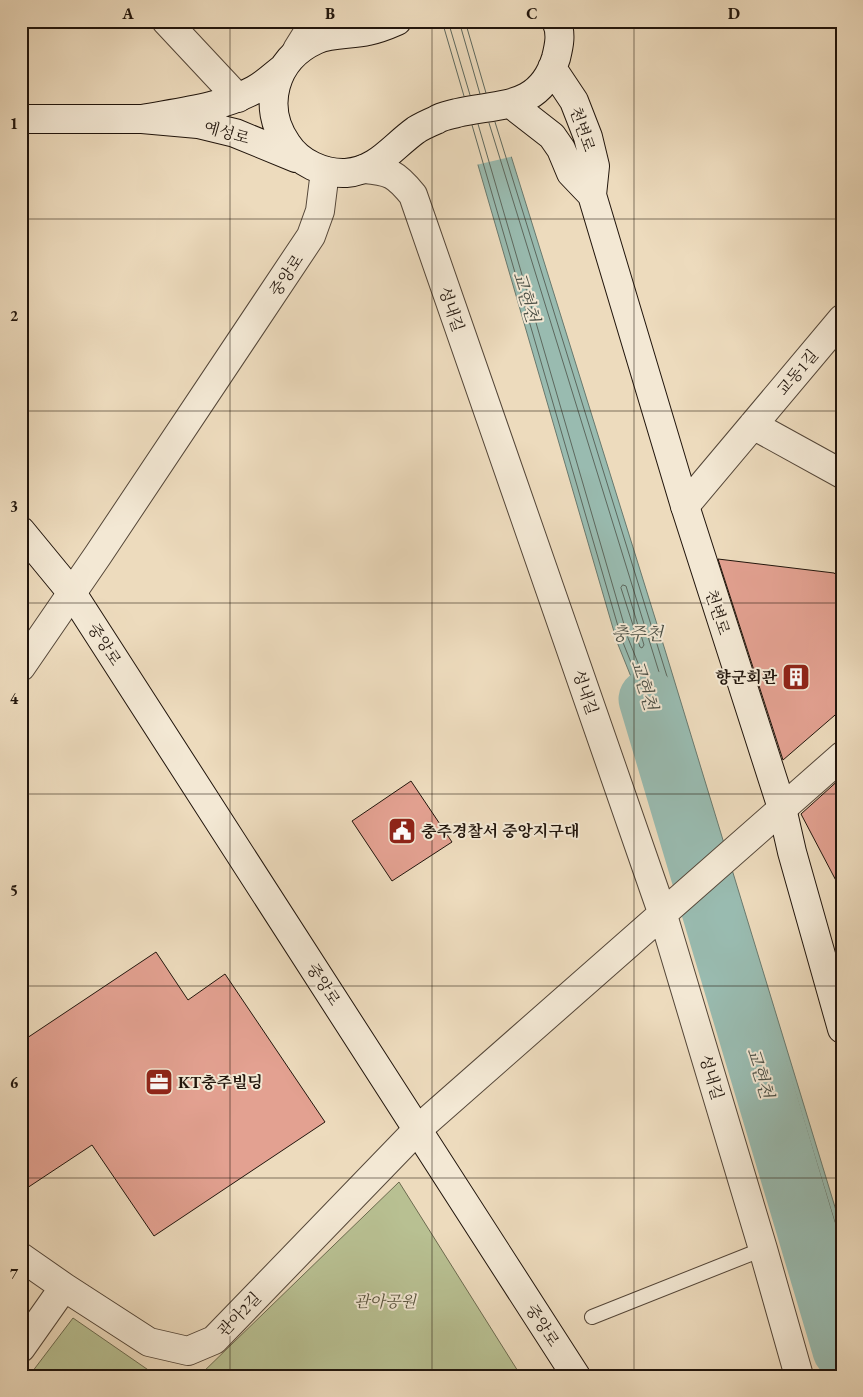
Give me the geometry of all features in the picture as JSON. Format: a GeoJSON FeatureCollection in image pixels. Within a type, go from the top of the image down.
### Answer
{"type":"FeatureCollection","features":[{"type":"Feature","properties":{"kind":"street"},"geometry":{"type":"LineString","coordinates":[[166,21],[238,98]]}},
{"type":"Feature","properties":{"kind":"street"},"geometry":{"type":"LineString","coordinates":[[315,21],[290,60],[274,91],[274,114],[280,134],[291,150],[316,167],[345,173],[364,170],[381,161],[416,130],[440,118],[511,104],[528,97],[542,84],[552,68],[560,44],[559,23]]}},
{"type":"Feature","properties":{"kind":"street"},"geometry":{"type":"LineString","coordinates":[[290,60],[317,39],[379,25]]}},
{"type":"Feature","properties":{"kind":"street","name":"예성로"},"geometry":{"type":"LineString","coordinates":[[142,119],[193,110],[238,98],[256,89],[290,60]]}},
{"type":"Feature","properties":{"kind":"street","name":"천변로"},"geometry":{"type":"LineString","coordinates":[[552,68],[574,101],[588,137],[595,166],[592,195],[684,506],[782,808],[792,852],[842,1029]]}},
{"type":"Feature","properties":{"kind":"street","name":"천변로"},"geometry":{"type":"LineString","coordinates":[[511,104],[552,136],[561,149],[570,173],[592,195]]}},
{"type":"Feature","properties":{"kind":"street","name":"예성로"},"geometry":{"type":"LineString","coordinates":[[21,119],[142,119],[198,124],[236,132],[316,167]]}},
{"type":"Feature","properties":{"kind":"street","name":"중앙로"},"geometry":{"type":"LineString","coordinates":[[72,593],[311,236],[320,211],[316,167]]}},
{"type":"Feature","properties":{"kind":"street","name":"성내길"},"geometry":{"type":"LineString","coordinates":[[364,170],[383,170],[400,179],[413,195],[666,909],[799,1376]]}},
{"type":"Feature","properties":{"kind":"street","name":"교동1길"},"geometry":{"type":"LineString","coordinates":[[684,506],[842,319]]}},
{"type":"Feature","properties":{"kind":"street"},"geometry":{"type":"LineString","coordinates":[[753,426],[842,474]]}},
{"type":"Feature","properties":{"kind":"street","name":"중앙로"},"geometry":{"type":"LineString","coordinates":[[21,531],[72,593],[576,1376]]}},
{"type":"Feature","properties":{"kind":"street"},"geometry":{"type":"LineString","coordinates":[[21,667],[72,593]]}},
{"type":"Feature","properties":{"kind":"street","name":"관아2길"},"geometry":{"type":"LineString","coordinates":[[21,1257],[149,1342],[188,1351],[214,1340],[418,1129],[842,756]]}},
{"type":"Feature","properties":{"kind":"street"},"geometry":{"type":"LineString","coordinates":[[21,1348],[64,1287]]}},
{"type":"Feature","properties":{"kind":"lane"},"geometry":{"type":"LineString","coordinates":[[592,1316],[763,1249]]}},
{"type":"Feature","properties":{"kind":"green space","name":"관아공원"},"geometry":{"type":"Polygon","coordinates":[[[399,1182],[521,1376],[199,1376],[399,1182]]]}},
{"type":"Feature","properties":{"kind":"green space"},"geometry":{"type":"Polygon","coordinates":[[[73,1318],[157,1376],[29,1376],[73,1318]]]}},
{"type":"Feature","properties":{"kind":"water","name":"충주천"},"geometry":{"type":"Polygon","coordinates":[[[436,21],[469,21],[665,650],[842,1230],[842,1279],[721,900],[617,642],[436,21]]]}},
{"type":"Feature","properties":{"kind":"pier"},"geometry":{"type":"Polygon","coordinates":[[[434,21],[472,21],[514,156],[476,165],[434,21]]]}},
{"type":"Feature","properties":{"kind":"building","name":"향군회관"},"geometry":{"type":"Polygon","coordinates":[[[718,559],[834,573],[842,579],[842,709],[783,760],[718,559]]]}},
{"type":"Feature","properties":{"kind":"building"},"geometry":{"type":"Polygon","coordinates":[[[842,777],[842,892],[801,814],[842,777]]]}},
{"type":"Feature","properties":{"kind":"building","name":"충주경찰서 중앙지구대"},"geometry":{"type":"Polygon","coordinates":[[[411,781],[452,842],[392,881],[352,821],[411,781]]]}},
{"type":"Feature","properties":{"kind":"building","name":"KT충주빌딩"},"geometry":{"type":"Polygon","coordinates":[[[156,952],[188,1000],[225,974],[325,1122],[154,1236],[92,1145],[21,1192],[21,1042],[156,952]]]}},
{"type":"Feature","properties":{"kind":"waterway","name":"교현천"},"geometry":{"type":"LineString","coordinates":[[648,699],[842,1350]]}},
{"type":"Feature","properties":{"kind":"place","name":"향군회관"},"geometry":{"type":"Point","coordinates":[796,677]}},
{"type":"Feature","properties":{"kind":"place","name":"충주경찰서 중앙지구대"},"geometry":{"type":"Point","coordinates":[402,831]}},
{"type":"Feature","properties":{"kind":"place","name":"KT충주빌딩"},"geometry":{"type":"Point","coordinates":[159,1082]}}]}
